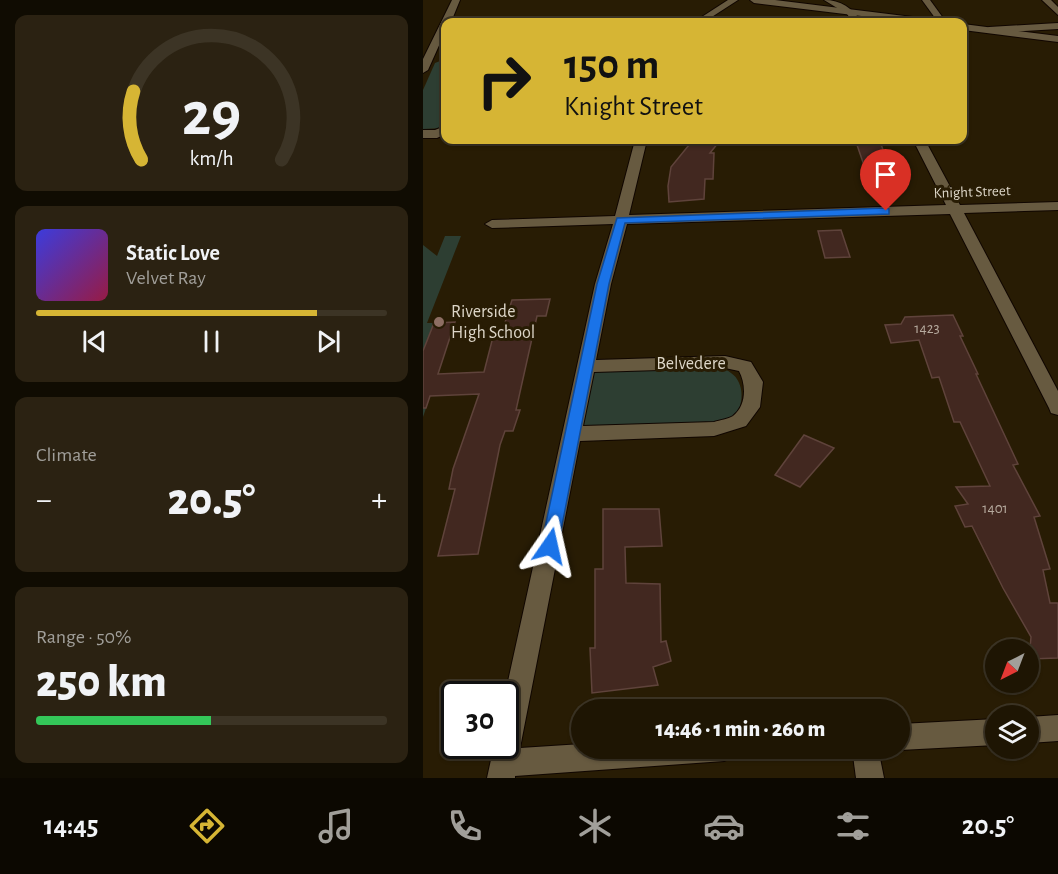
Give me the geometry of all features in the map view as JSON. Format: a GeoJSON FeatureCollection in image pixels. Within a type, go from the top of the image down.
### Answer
{"type":"FeatureCollection","features":[{"type":"Feature","properties":{"kind":"street"},"geometry":{"type":"LineString","coordinates":[[448,18],[456,0]]}},
{"type":"Feature","properties":{"kind":"street"},"geometry":{"type":"LineString","coordinates":[[705,18],[734,0]]}},
{"type":"Feature","properties":{"kind":"street"},"geometry":{"type":"LineString","coordinates":[[754,0],[897,18]]}},
{"type":"Feature","properties":{"kind":"street"},"geometry":{"type":"LineString","coordinates":[[828,0],[850,12],[854,18]]}},
{"type":"Feature","properties":{"kind":"street"},"geometry":{"type":"LineString","coordinates":[[926,0],[939,18]]}},
{"type":"Feature","properties":{"kind":"street"},"geometry":{"type":"LineString","coordinates":[[1046,0],[1058,12]]}},
{"type":"Feature","properties":{"kind":"street"},"geometry":{"type":"LineString","coordinates":[[989,30],[1058,26]]}},
{"type":"Feature","properties":{"kind":"street"},"geometry":{"type":"LineString","coordinates":[[967,27],[1058,39]]}},
{"type":"Feature","properties":{"kind":"street"},"geometry":{"type":"LineString","coordinates":[[423,70],[441,33]]}},
{"type":"Feature","properties":{"kind":"street"},"geometry":{"type":"LineString","coordinates":[[431,53],[441,52]]}},
{"type":"Feature","properties":{"kind":"street"},"geometry":{"type":"LineString","coordinates":[[423,134],[441,132]]}},
{"type":"Feature","properties":{"kind":"street"},"geometry":{"type":"LineString","coordinates":[[613,759],[502,770],[603,284],[640,144]]}},
{"type":"Feature","properties":{"kind":"street"},"geometry":{"type":"LineString","coordinates":[[921,144],[1058,408]]}},
{"type":"Feature","properties":{"kind":"street","name":"Knight Street"},"geometry":{"type":"LineString","coordinates":[[492,225],[1058,206]]}},
{"type":"Feature","properties":{"kind":"street","name":"Belvedere"},"geometry":{"type":"LineString","coordinates":[[573,434],[714,429],[739,422],[751,407],[754,382],[745,366],[725,362],[587,366]]}},
{"type":"Feature","properties":{"kind":"street"},"geometry":{"type":"LineString","coordinates":[[1039,729],[1058,728]]}},
{"type":"Feature","properties":{"kind":"street"},"geometry":{"type":"LineString","coordinates":[[910,736],[985,733]]}},
{"type":"Feature","properties":{"kind":"street"},"geometry":{"type":"LineString","coordinates":[[867,759],[870,778]]}},
{"type":"Feature","properties":{"kind":"green space"},"geometry":{"type":"Polygon","coordinates":[[[441,61],[441,128],[423,129],[423,90],[435,63],[441,61]]]}},
{"type":"Feature","properties":{"kind":"green space"},"geometry":{"type":"Polygon","coordinates":[[[445,236],[461,236],[427,323],[455,323],[423,417],[423,245],[437,256],[445,236]]]}},
{"type":"Feature","properties":{"kind":"green space"},"geometry":{"type":"Polygon","coordinates":[[[594,367],[718,367],[736,377],[741,389],[741,402],[736,414],[723,422],[661,427],[583,427],[594,367]]]}},
{"type":"Feature","properties":{"kind":"building"},"geometry":{"type":"Polygon","coordinates":[[[690,144],[717,144],[710,153],[714,153],[713,179],[705,179],[704,199],[669,202],[668,186],[671,167],[690,144]]]}},
{"type":"Feature","properties":{"kind":"building"},"geometry":{"type":"Polygon","coordinates":[[[857,144],[881,144],[892,176],[868,177],[857,144]]]}},
{"type":"Feature","properties":{"kind":"building"},"geometry":{"type":"Polygon","coordinates":[[[841,230],[850,257],[825,258],[818,231],[841,230]]]}},
{"type":"Feature","properties":{"kind":"building"},"geometry":{"type":"Polygon","coordinates":[[[550,299],[546,316],[537,316],[516,410],[520,410],[513,431],[505,431],[500,445],[478,554],[438,556],[455,489],[449,489],[453,469],[479,394],[430,396],[426,408],[423,408],[423,351],[434,323],[455,322],[438,374],[484,372],[495,329],[503,329],[512,300],[550,299]]]}},
{"type":"Feature","properties":{"kind":"building"},"geometry":{"type":"Polygon","coordinates":[[[953,315],[963,336],[960,336],[978,374],[976,374],[1018,464],[1013,465],[1040,516],[1034,517],[1050,569],[1043,570],[1050,603],[1058,603],[1058,658],[1039,659],[1039,639],[1031,639],[972,526],[965,527],[955,506],[968,504],[956,487],[990,486],[960,422],[954,422],[939,377],[932,378],[919,340],[891,343],[885,325],[901,324],[905,317],[953,315]]]}},
{"type":"Feature","properties":{"kind":"building"},"geometry":{"type":"Polygon","coordinates":[[[804,435],[834,448],[800,487],[775,475],[804,435]]]}},
{"type":"Feature","properties":{"kind":"building"},"geometry":{"type":"Polygon","coordinates":[[[603,509],[659,509],[662,546],[625,547],[626,583],[660,584],[661,642],[666,641],[671,661],[653,667],[658,685],[592,693],[590,648],[595,648],[595,569],[603,569],[603,509]]]}},
{"type":"Feature","properties":{"kind":"place","name":"Riverside High School"},"geometry":{"type":"Point","coordinates":[439,322]}},
{"type":"Feature","properties":{"kind":"route"},"geometry":{"type":"LineString","coordinates":[[550,546],[603,284],[621,220],[886,211]]}}]}
